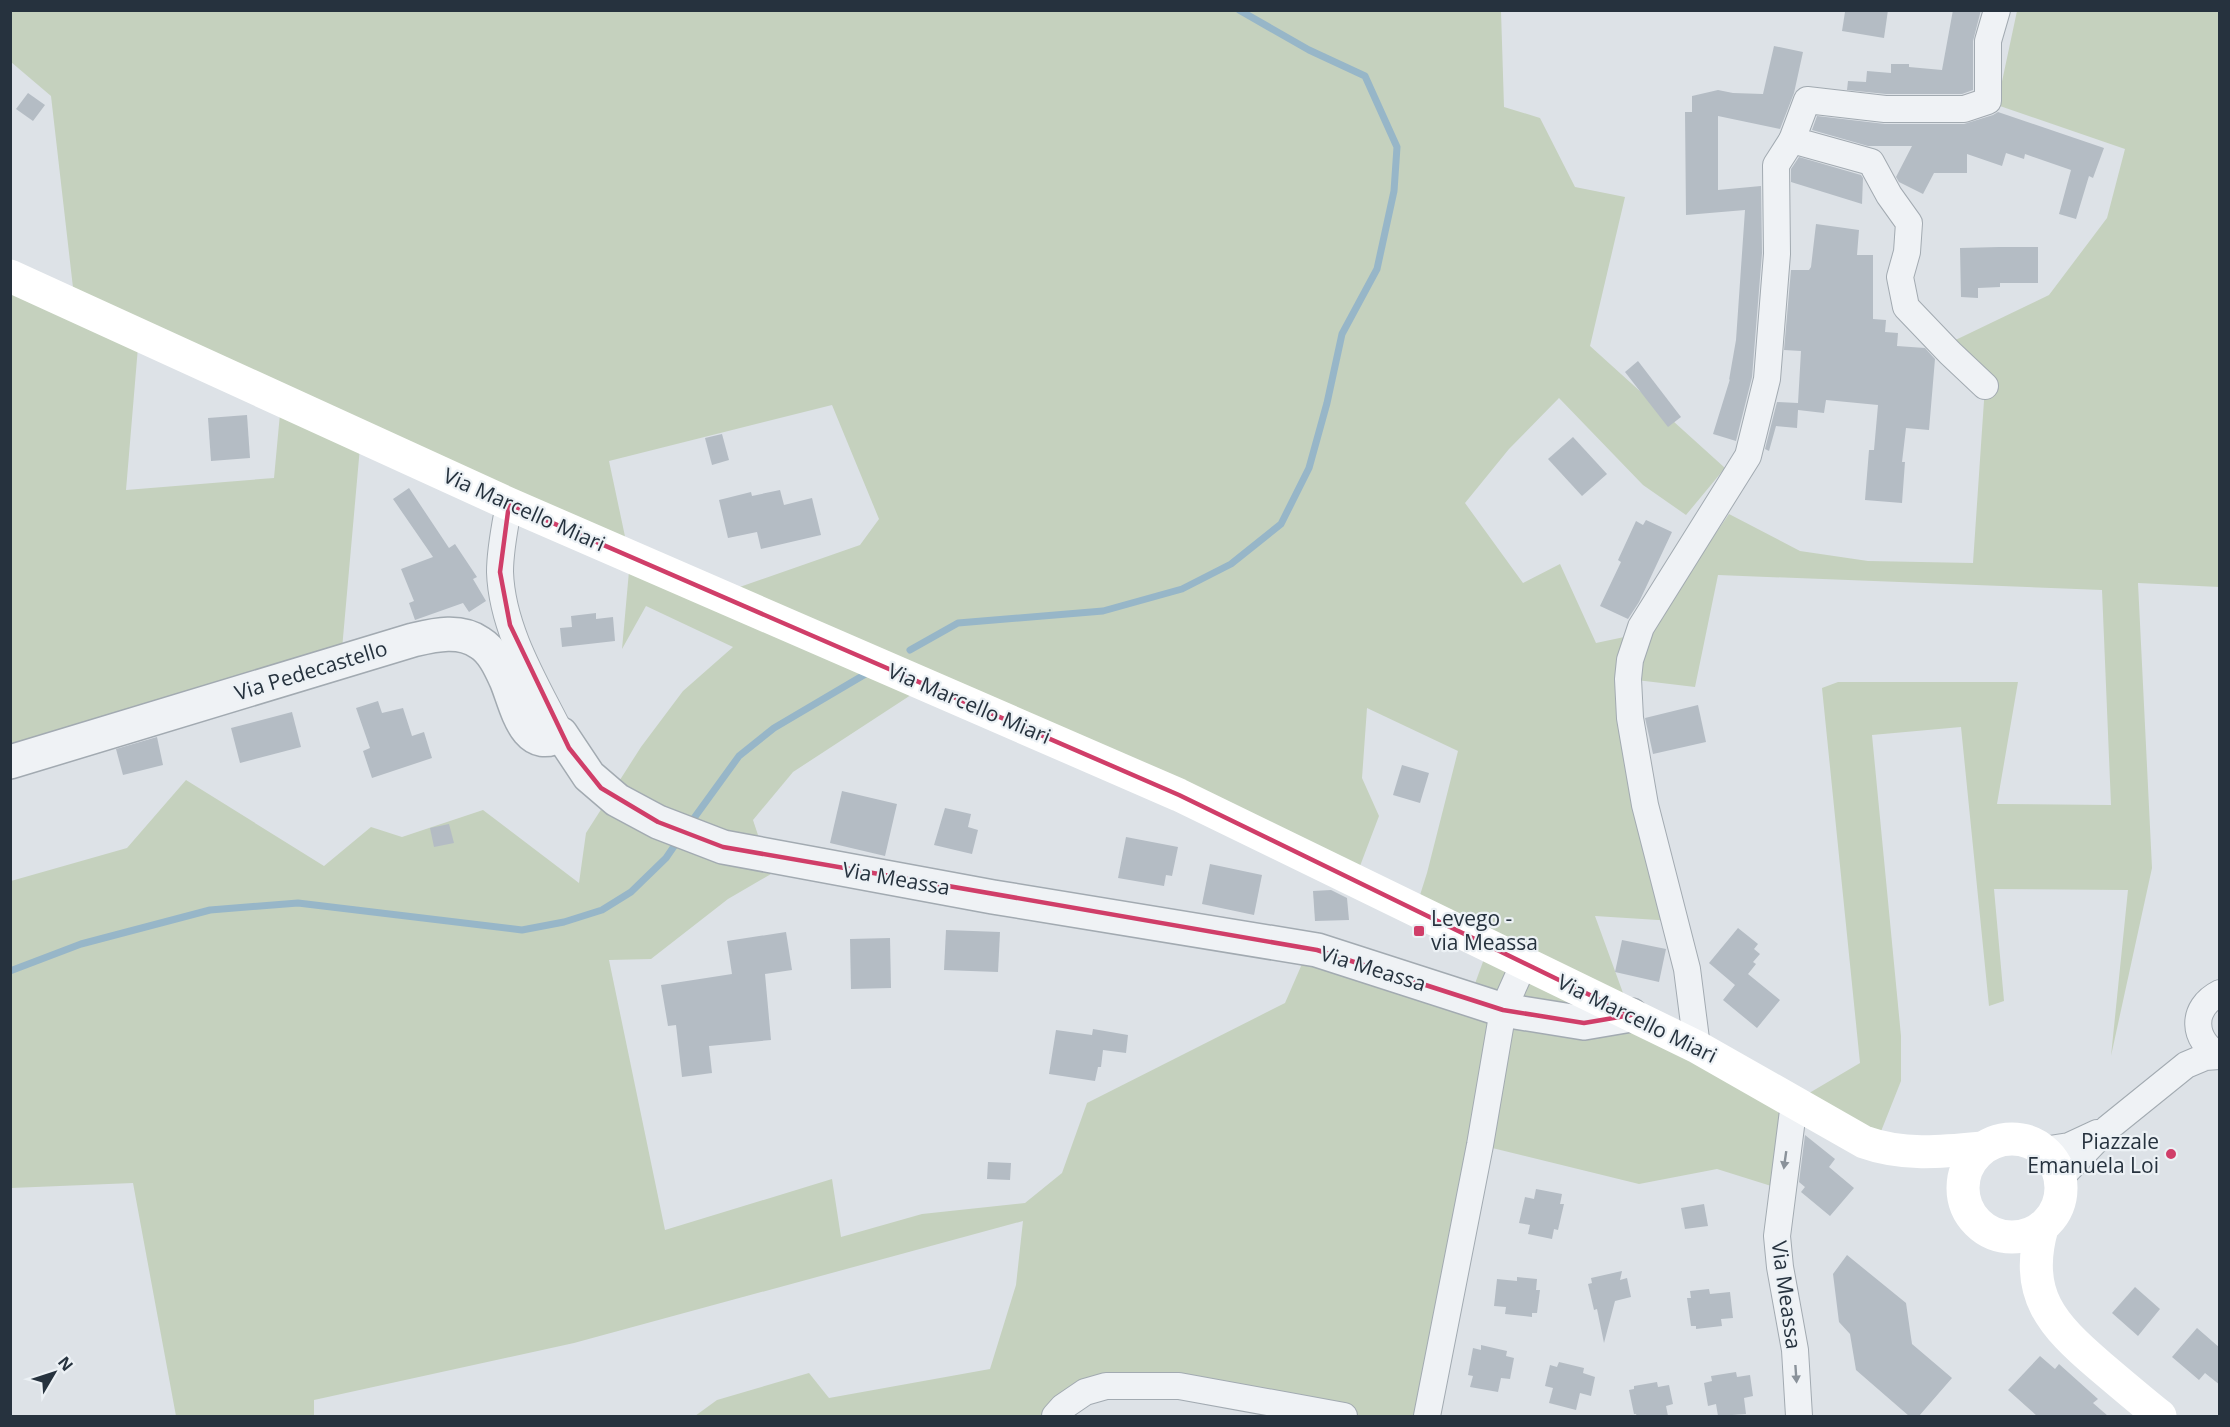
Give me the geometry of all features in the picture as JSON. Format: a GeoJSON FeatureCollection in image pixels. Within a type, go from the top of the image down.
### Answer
{"type":"FeatureCollection","features":[{"type":"Feature","properties":{"kind":"main road","name":"Via Marcello Miari"},"geometry":{"type":"LineString","coordinates":[[10,276],[509,504],[1179,795],[1698,1047],[1864,1142],[1879,1148],[1916,1153],[1982,1148],[1996,1141],[2013,1139],[2029,1142],[2043,1150]]}},
{"type":"Feature","properties":{"kind":"main road"},"geometry":{"type":"LineString","coordinates":[[1982,1148],[1969,1164],[1962,1182],[1967,1211],[1987,1232],[2001,1237],[2015,1238],[2029,1235],[2042,1228],[2059,1206],[2060,1178],[2054,1162],[2043,1150]]}},
{"type":"Feature","properties":{"kind":"main road","name":"Via Marcello Miari"},"geometry":{"type":"LineString","coordinates":[[1916,1153],[1943,1164],[1954,1171],[1962,1182]]}},
{"type":"Feature","properties":{"kind":"main road"},"geometry":{"type":"LineString","coordinates":[[2042,1228],[2035,1262],[2043,1303],[2069,1340],[2160,1416]]}},
{"type":"Feature","properties":{"kind":"main road"},"geometry":{"type":"LineString","coordinates":[[2001,1237],[2038,1285]]}},
{"type":"Feature","properties":{"kind":"street"},"geometry":{"type":"LineString","coordinates":[[1698,1047],[1686,969],[1643,794],[1630,718],[1628,679],[1630,660],[1641,627],[1748,456],[1767,379],[1777,254],[1776,165],[1792,140],[1807,100],[1885,109],[1964,109],[1988,101],[1988,41],[1997,10]]}},
{"type":"Feature","properties":{"kind":"street"},"geometry":{"type":"LineString","coordinates":[[1792,140],[1871,162],[1889,195],[1909,223],[1907,252],[1900,277],[1906,307],[1985,386]]}},
{"type":"Feature","properties":{"kind":"street","name":"Via Meassa"},"geometry":{"type":"LineString","coordinates":[[509,504],[500,572],[503,599],[510,624],[528,669],[578,763],[601,788],[630,808],[658,822],[723,847],[993,897],[1317,950],[1503,1010],[1584,1023],[1631,1015]]}},
{"type":"Feature","properties":{"kind":"street","name":"Via Pedecastello"},"geometry":{"type":"LineString","coordinates":[[10,762],[413,640],[445,634],[471,638],[482,644],[492,654],[507,682],[522,722],[532,735],[547,740],[561,734]]}},
{"type":"Feature","properties":{"kind":"street"},"geometry":{"type":"LineString","coordinates":[[1427,1416],[1480,1145],[1503,1010],[1524,963]]}},
{"type":"Feature","properties":{"kind":"street"},"geometry":{"type":"LineString","coordinates":[[2219,1056],[2209,1050],[2200,1033],[2199,1017],[2203,1006],[2220,993]]}},
{"type":"Feature","properties":{"kind":"street"},"geometry":{"type":"LineString","coordinates":[[2186,1065],[2200,1033]]}},
{"type":"Feature","properties":{"kind":"street"},"geometry":{"type":"LineString","coordinates":[[2060,1178],[2108,1128],[2186,1065],[2205,1056],[2219,1056]]}},
{"type":"Feature","properties":{"kind":"street","name":"Via Meassa"},"geometry":{"type":"LineString","coordinates":[[1794,1102],[1777,1236],[1780,1267],[1795,1350],[1799,1416]]}},
{"type":"Feature","properties":{"kind":"street"},"geometry":{"type":"LineString","coordinates":[[2043,1150],[2069,1146],[2108,1128]]}},
{"type":"Feature","properties":{"kind":"street"},"geometry":{"type":"LineString","coordinates":[[1055,1416],[1063,1407],[1085,1392],[1106,1386],[1179,1386],[1344,1416]]}},
{"type":"Feature","properties":{"kind":"highlighted area"},"geometry":{"type":"Polygon","coordinates":[[[509,504],[1179,795],[1631,1015],[1584,1023],[1503,1010],[1317,950],[723,847],[658,822],[601,788],[569,748],[510,625],[500,572],[509,504]]]}},
{"type":"Feature","properties":{"kind":"green space"},"geometry":{"type":"Polygon","coordinates":[[[11,11],[1501,11],[1504,107],[1540,118],[1575,187],[1625,197],[1590,346],[1725,468],[1686,515],[1643,485],[1559,398],[1509,449],[1465,503],[1523,583],[1560,564],[1596,643],[1648,632],[1729,514],[1800,551],[1868,561],[1973,563],[1985,386],[1943,346],[2049,295],[2107,218],[2125,149],[1997,105],[2017,11],[2219,11],[2219,587],[2138,583],[2152,868],[2111,1056],[2128,890],[1994,889],[2004,1001],[1989,1006],[1961,727],[1872,735],[1901,1036],[1901,1081],[1874,1149],[1794,1103],[1784,1190],[1717,1169],[1639,1184],[1480,1145],[1427,1416],[1344,1416],[1108,1388],[1065,1416],[695,1416],[717,1400],[809,1373],[829,1398],[990,1369],[1016,1285],[1023,1221],[574,1343],[314,1400],[314,1416],[176,1416],[133,1183],[11,1188],[11,881],[127,848],[186,780],[324,866],[371,827],[402,837],[483,810],[579,883],[586,833],[641,747],[683,691],[733,647],[646,606],[622,649],[630,560],[360,447],[342,649],[11,751],[11,276],[75,305],[51,96],[11,62],[11,11]],[[139,335],[126,490],[274,478],[281,403],[139,335]],[[832,405],[609,461],[630,560],[711,597],[860,545],[879,519],[832,405]],[[1718,575],[1695,687],[1628,679],[1674,921],[1595,916],[1631,1015],[1794,1102],[1860,1063],[1822,688],[1838,682],[2018,682],[1997,804],[2111,805],[2102,590],[1718,575]],[[917,691],[793,772],[753,820],[771,874],[728,899],[651,959],[609,960],[665,1230],[832,1179],[841,1237],[922,1214],[1025,1203],[1062,1173],[1087,1103],[1285,1003],[1305,957],[1469,1000],[1488,948],[1414,914],[1427,873],[1458,751],[1367,708],[1362,778],[1379,816],[1352,887],[917,691]]]}},
{"type":"Feature","properties":{"kind":"building"},"geometry":{"type":"Polygon","coordinates":[[[1888,10],[1884,38],[1842,31],[1845,12],[1888,10]]]}},
{"type":"Feature","properties":{"kind":"building"},"geometry":{"type":"Polygon","coordinates":[[[1953,10],[1981,10],[1973,41],[1973,90],[1962,94],[1886,94],[1847,90],[1848,81],[1866,82],[1867,71],[1891,73],[1891,64],[1909,64],[1909,67],[1942,70],[1953,10]]]}},
{"type":"Feature","properties":{"kind":"building"},"geometry":{"type":"Polygon","coordinates":[[[1774,46],[1803,52],[1794,93],[1780,129],[1718,116],[1718,190],[1761,186],[1762,253],[1752,377],[1736,441],[1713,434],[1730,379],[1736,340],[1745,210],[1686,215],[1685,112],[1692,112],[1692,96],[1718,90],[1763,94],[1774,46]]]}},
{"type":"Feature","properties":{"kind":"building"},"geometry":{"type":"Polygon","coordinates":[[[28,93],[45,105],[33,121],[16,109],[28,93]]]}},
{"type":"Feature","properties":{"kind":"building"},"geometry":{"type":"Polygon","coordinates":[[[1998,112],[2104,148],[2093,178],[2089,176],[2076,219],[2059,214],[2071,170],[2025,154],[2024,159],[2006,153],[2002,166],[1967,154],[1967,173],[1934,173],[1923,194],[1899,182],[1896,177],[1912,146],[1868,146],[1812,130],[1817,116],[1885,124],[1964,124],[1998,112]]]}},
{"type":"Feature","properties":{"kind":"building"},"geometry":{"type":"Polygon","coordinates":[[[1799,157],[1861,175],[1863,178],[1862,204],[1791,182],[1791,169],[1799,157]]]}},
{"type":"Feature","properties":{"kind":"building"},"geometry":{"type":"Polygon","coordinates":[[[1816,224],[1859,230],[1857,255],[1873,255],[1873,319],[1886,320],[1885,332],[1898,333],[1897,346],[1925,348],[1935,359],[1929,430],[1906,428],[1902,462],[1905,462],[1902,503],[1865,500],[1869,450],[1874,450],[1878,405],[1826,400],[1824,413],[1798,410],[1797,428],[1776,426],[1769,451],[1765,449],[1777,402],[1798,403],[1801,351],[1784,350],[1791,270],[1809,270],[1811,267],[1816,224]]]}},
{"type":"Feature","properties":{"kind":"building"},"geometry":{"type":"Polygon","coordinates":[[[2038,247],[2038,283],[2000,283],[2000,287],[1978,288],[1978,298],[1961,297],[1960,248],[2038,247]]]}},
{"type":"Feature","properties":{"kind":"building"},"geometry":{"type":"Polygon","coordinates":[[[1638,361],[1681,417],[1668,427],[1625,372],[1638,361]]]}},
{"type":"Feature","properties":{"kind":"building"},"geometry":{"type":"Polygon","coordinates":[[[247,415],[250,458],[211,461],[208,418],[247,415]]]}},
{"type":"Feature","properties":{"kind":"building"},"geometry":{"type":"Polygon","coordinates":[[[722,434],[729,460],[712,465],[705,438],[722,434]]]}},
{"type":"Feature","properties":{"kind":"building"},"geometry":{"type":"Polygon","coordinates":[[[1573,437],[1607,474],[1582,496],[1548,459],[1573,437]]]}},
{"type":"Feature","properties":{"kind":"building"},"geometry":{"type":"Polygon","coordinates":[[[409,488],[449,548],[455,544],[477,577],[473,579],[486,601],[469,612],[463,603],[415,620],[409,603],[414,601],[401,569],[433,557],[393,499],[409,488]]]}},
{"type":"Feature","properties":{"kind":"building"},"geometry":{"type":"Polygon","coordinates":[[[780,490],[784,505],[812,498],[821,535],[761,549],[757,532],[728,538],[719,500],[751,492],[752,496],[780,490]]]}},
{"type":"Feature","properties":{"kind":"building"},"geometry":{"type":"Polygon","coordinates":[[[1646,520],[1672,532],[1639,602],[1628,619],[1600,606],[1621,562],[1618,560],[1636,521],[1643,525],[1646,520]]]}},
{"type":"Feature","properties":{"kind":"building"},"geometry":{"type":"Polygon","coordinates":[[[596,613],[596,619],[613,617],[615,641],[562,647],[560,628],[572,627],[571,616],[596,613]]]}},
{"type":"Feature","properties":{"kind":"building"},"geometry":{"type":"Polygon","coordinates":[[[378,701],[382,713],[403,708],[412,736],[424,732],[432,758],[372,778],[363,751],[370,748],[356,708],[378,701]]]}},
{"type":"Feature","properties":{"kind":"building"},"geometry":{"type":"Polygon","coordinates":[[[1698,705],[1706,742],[1653,754],[1645,718],[1698,705]]]}},
{"type":"Feature","properties":{"kind":"building"},"geometry":{"type":"Polygon","coordinates":[[[292,712],[301,747],[240,763],[231,728],[292,712]]]}},
{"type":"Feature","properties":{"kind":"building"},"geometry":{"type":"Polygon","coordinates":[[[157,737],[163,765],[123,775],[116,749],[157,737]]]}},
{"type":"Feature","properties":{"kind":"building"},"geometry":{"type":"Polygon","coordinates":[[[1402,765],[1429,773],[1420,803],[1393,795],[1402,765]]]}},
{"type":"Feature","properties":{"kind":"building"},"geometry":{"type":"Polygon","coordinates":[[[842,791],[897,804],[885,856],[830,843],[842,791]]]}},
{"type":"Feature","properties":{"kind":"building"},"geometry":{"type":"Polygon","coordinates":[[[945,808],[971,814],[968,827],[978,830],[972,854],[934,845],[945,808]]]}},
{"type":"Feature","properties":{"kind":"building"},"geometry":{"type":"Polygon","coordinates":[[[449,824],[454,843],[434,847],[430,828],[449,824]]]}},
{"type":"Feature","properties":{"kind":"building"},"geometry":{"type":"Polygon","coordinates":[[[1126,837],[1178,847],[1172,876],[1166,875],[1164,886],[1118,878],[1126,837]]]}},
{"type":"Feature","properties":{"kind":"building"},"geometry":{"type":"Polygon","coordinates":[[[1210,864],[1262,875],[1254,915],[1202,904],[1210,864]]]}},
{"type":"Feature","properties":{"kind":"building"},"geometry":{"type":"Polygon","coordinates":[[[1331,890],[1347,898],[1349,920],[1315,921],[1313,891],[1331,890]]]}},
{"type":"Feature","properties":{"kind":"building"},"geometry":{"type":"Polygon","coordinates":[[[1738,928],[1758,944],[1754,949],[1760,954],[1753,962],[1756,964],[1748,974],[1780,1000],[1757,1028],[1723,1000],[1735,985],[1709,963],[1738,928]]]}},
{"type":"Feature","properties":{"kind":"building"},"geometry":{"type":"Polygon","coordinates":[[[946,930],[1000,932],[998,972],[944,970],[946,930]]]}},
{"type":"Feature","properties":{"kind":"building"},"geometry":{"type":"Polygon","coordinates":[[[786,932],[792,970],[765,974],[771,1040],[709,1046],[712,1073],[682,1077],[676,1025],[668,1026],[661,985],[732,974],[727,941],[786,932]]]}},
{"type":"Feature","properties":{"kind":"building"},"geometry":{"type":"Polygon","coordinates":[[[890,938],[891,988],[851,989],[850,939],[890,938]]]}},
{"type":"Feature","properties":{"kind":"building"},"geometry":{"type":"Polygon","coordinates":[[[1622,940],[1666,949],[1659,982],[1615,972],[1622,940]]]}},
{"type":"Feature","properties":{"kind":"building"},"geometry":{"type":"Polygon","coordinates":[[[1093,1029],[1128,1035],[1126,1053],[1103,1050],[1101,1067],[1098,1067],[1095,1081],[1049,1074],[1056,1030],[1092,1035],[1093,1029]]]}},
{"type":"Feature","properties":{"kind":"building"},"geometry":{"type":"Polygon","coordinates":[[[1805,1135],[1835,1159],[1829,1167],[1854,1188],[1830,1216],[1801,1192],[1805,1187],[1799,1182],[1805,1135]]]}},
{"type":"Feature","properties":{"kind":"building"},"geometry":{"type":"Polygon","coordinates":[[[988,1162],[1011,1163],[1010,1180],[987,1179],[988,1162]]]}},
{"type":"Feature","properties":{"kind":"building"},"geometry":{"type":"Polygon","coordinates":[[[1536,1189],[1562,1194],[1560,1204],[1564,1204],[1558,1230],[1554,1229],[1552,1239],[1528,1234],[1530,1225],[1519,1223],[1525,1197],[1534,1199],[1536,1189]]]}},
{"type":"Feature","properties":{"kind":"building"},"geometry":{"type":"Polygon","coordinates":[[[1704,1204],[1708,1226],[1685,1229],[1681,1208],[1704,1204]]]}},
{"type":"Feature","properties":{"kind":"building"},"geometry":{"type":"Polygon","coordinates":[[[1847,1255],[1906,1303],[1912,1344],[1952,1378],[1919,1416],[1909,1416],[1856,1370],[1850,1334],[1839,1322],[1833,1274],[1847,1255]]]}},
{"type":"Feature","properties":{"kind":"building"},"geometry":{"type":"Polygon","coordinates":[[[1622,1271],[1620,1280],[1627,1278],[1631,1297],[1615,1301],[1604,1343],[1597,1309],[1594,1310],[1588,1284],[1592,1283],[1591,1278],[1622,1271]]]}},
{"type":"Feature","properties":{"kind":"building"},"geometry":{"type":"Polygon","coordinates":[[[1517,1277],[1537,1279],[1536,1290],[1540,1290],[1537,1313],[1532,1313],[1532,1317],[1505,1314],[1506,1307],[1494,1306],[1497,1279],[1517,1281],[1517,1277]]]}},
{"type":"Feature","properties":{"kind":"building"},"geometry":{"type":"Polygon","coordinates":[[[2135,1287],[2160,1309],[2138,1336],[2112,1313],[2135,1287]]]}},
{"type":"Feature","properties":{"kind":"building"},"geometry":{"type":"Polygon","coordinates":[[[1709,1289],[1710,1294],[1730,1292],[1733,1318],[1721,1319],[1722,1326],[1696,1329],[1696,1326],[1691,1326],[1687,1298],[1691,1298],[1690,1291],[1709,1289]]]}},
{"type":"Feature","properties":{"kind":"building"},"geometry":{"type":"Polygon","coordinates":[[[2197,1328],[2220,1348],[2220,1385],[2205,1373],[2199,1380],[2172,1357],[2197,1328]]]}},
{"type":"Feature","properties":{"kind":"building"},"geometry":{"type":"Polygon","coordinates":[[[1481,1345],[1507,1351],[1506,1356],[1514,1358],[1510,1379],[1501,1378],[1498,1392],[1470,1387],[1473,1376],[1468,1375],[1473,1348],[1481,1350],[1481,1345]]]}},
{"type":"Feature","properties":{"kind":"building"},"geometry":{"type":"Polygon","coordinates":[[[2040,1356],[2055,1369],[2059,1364],[2098,1399],[2093,1403],[2108,1416],[2037,1416],[2008,1390],[2040,1356]]]}},
{"type":"Feature","properties":{"kind":"building"},"geometry":{"type":"Polygon","coordinates":[[[1559,1362],[1584,1368],[1583,1373],[1595,1377],[1591,1396],[1580,1393],[1576,1410],[1549,1403],[1553,1388],[1545,1386],[1550,1365],[1557,1367],[1559,1362]]]}},
{"type":"Feature","properties":{"kind":"building"},"geometry":{"type":"Polygon","coordinates":[[[1736,1372],[1737,1377],[1750,1375],[1753,1396],[1744,1398],[1746,1414],[1718,1416],[1716,1404],[1708,1406],[1704,1383],[1712,1381],[1711,1376],[1736,1372]]]}},
{"type":"Feature","properties":{"kind":"building"},"geometry":{"type":"Polygon","coordinates":[[[1657,1382],[1658,1387],[1669,1385],[1673,1404],[1666,1406],[1668,1416],[1637,1416],[1634,1414],[1629,1390],[1634,1389],[1634,1386],[1657,1382]]]}},
{"type":"Feature","properties":{"kind":"waterway"},"geometry":{"type":"LineString","coordinates":[[910,650],[958,623],[1103,611],[1182,589],[1231,564],[1281,524],[1309,468],[1327,403],[1342,334],[1377,269],[1394,191],[1397,147],[1365,76],[1309,50],[1239,10]]}},
{"type":"Feature","properties":{"kind":"waterway"},"geometry":{"type":"LineString","coordinates":[[689,825],[739,756],[774,728],[869,672]]}},
{"type":"Feature","properties":{"kind":"waterway"},"geometry":{"type":"LineString","coordinates":[[10,971],[81,944],[210,910],[298,903],[522,930],[564,922],[602,910],[631,892],[666,858],[679,839]]}},
{"type":"Feature","properties":{"kind":"place","name":"Levego - via Meassa"},"geometry":{"type":"Point","coordinates":[1419,931]}},
{"type":"Feature","properties":{"kind":"place","name":"Piazzale Emanuela Loi"},"geometry":{"type":"Point","coordinates":[2171,1154]}}]}
